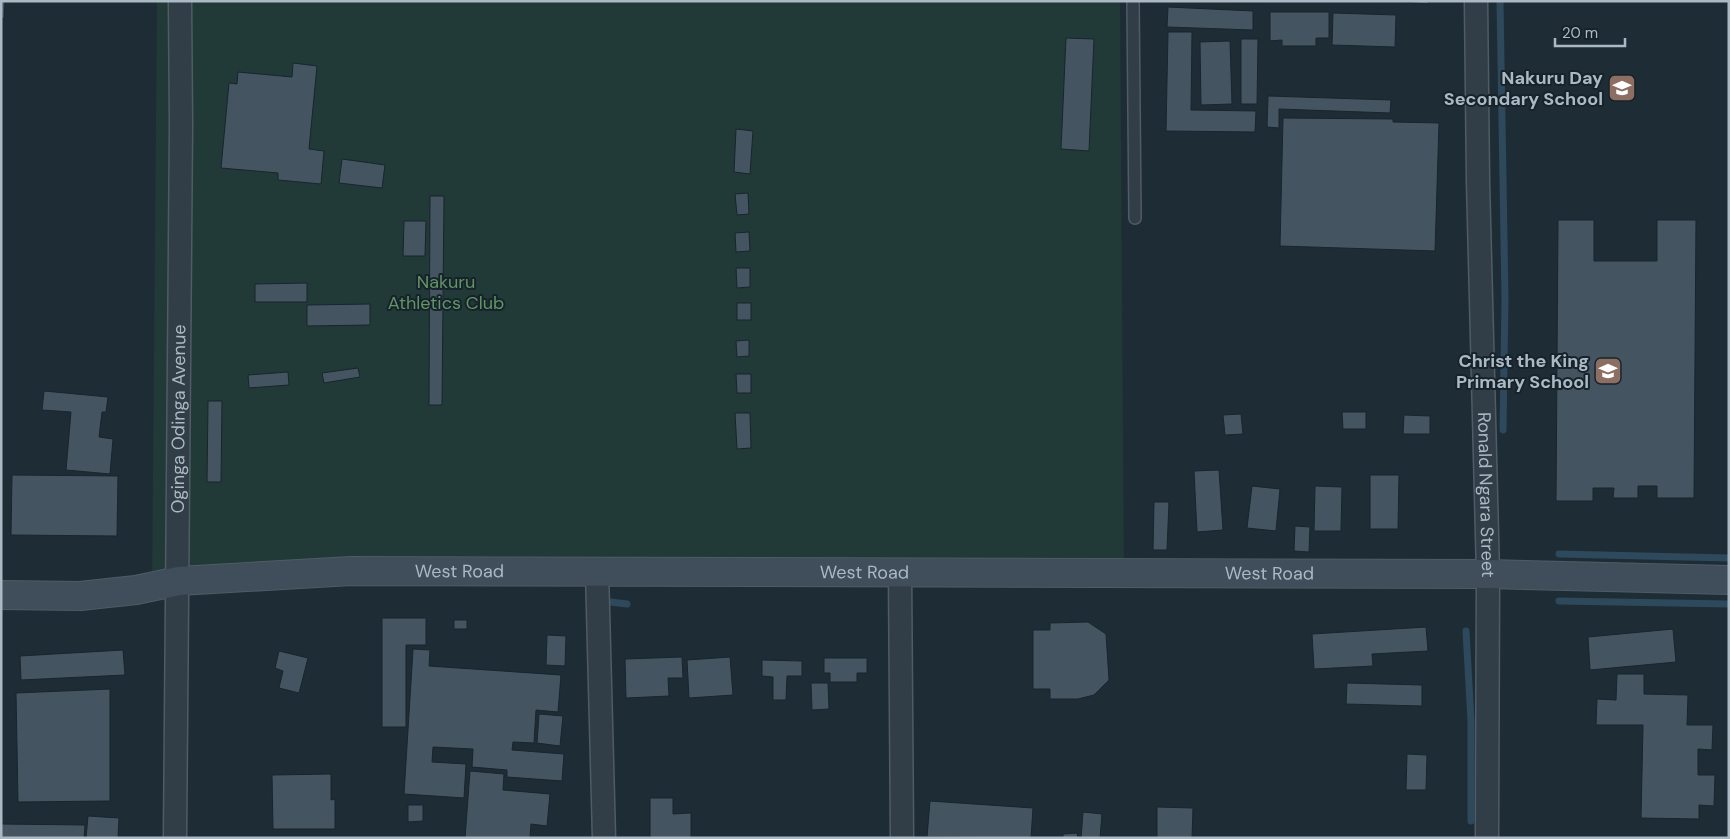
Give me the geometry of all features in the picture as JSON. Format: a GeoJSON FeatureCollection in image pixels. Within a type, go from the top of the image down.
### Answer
{"type":"FeatureCollection","features":[{"type":"Feature","properties":{"kind":"street","name":"Oginga Odinga Avenue"},"geometry":{"type":"LineString","coordinates":[[175,838],[179,581],[180,1]]}},
{"type":"Feature","properties":{"kind":"street","name":"Ronald Ngara Street"},"geometry":{"type":"LineString","coordinates":[[1476,1],[1478,181],[1488,574],[1487,838]]}},
{"type":"Feature","properties":{"kind":"street","name":"West Road"},"geometry":{"type":"LineString","coordinates":[[1,595],[80,596],[136,590],[179,581],[351,571],[1488,574],[1729,580]]}},
{"type":"Feature","properties":{"kind":"street"},"geometry":{"type":"LineString","coordinates":[[597,571],[604,838]]}},
{"type":"Feature","properties":{"kind":"street"},"geometry":{"type":"LineString","coordinates":[[900,571],[902,838]]}},
{"type":"Feature","properties":{"kind":"lane"},"geometry":{"type":"LineString","coordinates":[[1133,1],[1135,218]]}},
{"type":"Feature","properties":{"kind":"green space","name":"Nakuru Athletics Club"},"geometry":{"type":"Polygon","coordinates":[[[157,1],[1120,1],[1124,573],[152,587],[157,1]]]}},
{"type":"Feature","properties":{"kind":"building"},"geometry":{"type":"Polygon","coordinates":[[[1,1],[5,1],[4,19],[1,18],[1,1]]]}},
{"type":"Feature","properties":{"kind":"building"},"geometry":{"type":"Polygon","coordinates":[[[1192,1],[1262,1],[1262,2],[1192,1]]]}},
{"type":"Feature","properties":{"kind":"building"},"geometry":{"type":"Polygon","coordinates":[[[1392,1],[1428,1],[1428,4],[1392,1]]]}},
{"type":"Feature","properties":{"kind":"building"},"geometry":{"type":"Polygon","coordinates":[[[1168,7],[1253,11],[1253,30],[1167,27],[1168,7]]]}},
{"type":"Feature","properties":{"kind":"building"},"geometry":{"type":"Polygon","coordinates":[[[1270,12],[1329,12],[1329,38],[1316,38],[1316,46],[1282,46],[1282,40],[1270,41],[1270,12]]]}},
{"type":"Feature","properties":{"kind":"building"},"geometry":{"type":"Polygon","coordinates":[[[1333,13],[1396,15],[1395,47],[1332,45],[1333,13]]]}},
{"type":"Feature","properties":{"kind":"building"},"geometry":{"type":"Polygon","coordinates":[[[1168,32],[1192,32],[1191,110],[1256,111],[1255,132],[1166,131],[1168,32]]]}},
{"type":"Feature","properties":{"kind":"building"},"geometry":{"type":"Polygon","coordinates":[[[1066,38],[1094,39],[1089,151],[1061,149],[1066,38]]]}},
{"type":"Feature","properties":{"kind":"building"},"geometry":{"type":"Polygon","coordinates":[[[1241,39],[1258,39],[1257,104],[1241,104],[1241,39]]]}},
{"type":"Feature","properties":{"kind":"building"},"geometry":{"type":"Polygon","coordinates":[[[1230,41],[1232,104],[1201,105],[1200,42],[1230,41]]]}},
{"type":"Feature","properties":{"kind":"building"},"geometry":{"type":"Polygon","coordinates":[[[293,63],[317,66],[309,149],[324,151],[321,184],[278,180],[278,173],[221,168],[229,83],[237,84],[238,72],[292,77],[293,63]]]}},
{"type":"Feature","properties":{"kind":"building"},"geometry":{"type":"Polygon","coordinates":[[[1268,96],[1391,100],[1390,113],[1279,109],[1279,128],[1267,127],[1268,96]]]}},
{"type":"Feature","properties":{"kind":"building"},"geometry":{"type":"Polygon","coordinates":[[[1283,118],[1393,119],[1393,122],[1439,123],[1435,251],[1280,246],[1283,118]]]}},
{"type":"Feature","properties":{"kind":"building"},"geometry":{"type":"Polygon","coordinates":[[[736,129],[753,131],[750,174],[734,172],[736,129]]]}},
{"type":"Feature","properties":{"kind":"building"},"geometry":{"type":"Polygon","coordinates":[[[342,159],[385,165],[382,188],[339,183],[342,159]]]}},
{"type":"Feature","properties":{"kind":"building"},"geometry":{"type":"Polygon","coordinates":[[[748,193],[749,214],[737,215],[735,194],[748,193]]]}},
{"type":"Feature","properties":{"kind":"building"},"geometry":{"type":"Polygon","coordinates":[[[430,196],[444,196],[442,405],[429,405],[430,196]]]}},
{"type":"Feature","properties":{"kind":"building"},"geometry":{"type":"Polygon","coordinates":[[[1558,220],[1594,220],[1594,261],[1657,261],[1657,220],[1696,220],[1694,498],[1657,498],[1657,486],[1638,486],[1638,498],[1613,498],[1614,488],[1593,488],[1593,501],[1556,501],[1558,220]]]}},
{"type":"Feature","properties":{"kind":"building"},"geometry":{"type":"Polygon","coordinates":[[[404,221],[426,221],[425,256],[403,256],[404,221]]]}},
{"type":"Feature","properties":{"kind":"building"},"geometry":{"type":"Polygon","coordinates":[[[749,232],[750,251],[736,252],[735,233],[749,232]]]}},
{"type":"Feature","properties":{"kind":"building"},"geometry":{"type":"Polygon","coordinates":[[[736,268],[750,268],[750,287],[737,288],[736,268]]]}},
{"type":"Feature","properties":{"kind":"building"},"geometry":{"type":"Polygon","coordinates":[[[307,283],[307,302],[255,302],[255,284],[307,283]]]}},
{"type":"Feature","properties":{"kind":"building"},"geometry":{"type":"Polygon","coordinates":[[[737,303],[751,303],[751,320],[737,320],[737,303]]]}},
{"type":"Feature","properties":{"kind":"building"},"geometry":{"type":"Polygon","coordinates":[[[370,304],[370,325],[307,326],[307,305],[370,304]]]}},
{"type":"Feature","properties":{"kind":"building"},"geometry":{"type":"Polygon","coordinates":[[[749,340],[749,356],[737,357],[736,341],[749,340]]]}},
{"type":"Feature","properties":{"kind":"building"},"geometry":{"type":"Polygon","coordinates":[[[358,368],[360,377],[324,383],[322,373],[358,368]]]}},
{"type":"Feature","properties":{"kind":"building"},"geometry":{"type":"Polygon","coordinates":[[[288,372],[289,385],[249,388],[248,375],[288,372]]]}},
{"type":"Feature","properties":{"kind":"building"},"geometry":{"type":"Polygon","coordinates":[[[736,374],[751,374],[751,393],[737,393],[736,374]]]}},
{"type":"Feature","properties":{"kind":"building"},"geometry":{"type":"Polygon","coordinates":[[[44,391],[108,397],[106,412],[102,412],[99,437],[113,439],[110,474],[66,470],[71,412],[42,410],[44,391]]]}},
{"type":"Feature","properties":{"kind":"building"},"geometry":{"type":"Polygon","coordinates":[[[208,401],[222,401],[221,482],[207,482],[208,401]]]}},
{"type":"Feature","properties":{"kind":"building"},"geometry":{"type":"Polygon","coordinates":[[[1342,412],[1366,412],[1366,429],[1343,429],[1342,412]]]}},
{"type":"Feature","properties":{"kind":"building"},"geometry":{"type":"Polygon","coordinates":[[[735,413],[750,413],[751,448],[737,449],[735,413]]]}},
{"type":"Feature","properties":{"kind":"building"},"geometry":{"type":"Polygon","coordinates":[[[1241,414],[1243,434],[1225,435],[1223,415],[1241,414]]]}},
{"type":"Feature","properties":{"kind":"building"},"geometry":{"type":"Polygon","coordinates":[[[1404,415],[1430,416],[1430,434],[1403,434],[1404,415]]]}},
{"type":"Feature","properties":{"kind":"building"},"geometry":{"type":"Polygon","coordinates":[[[1219,470],[1223,530],[1197,532],[1194,471],[1219,470]]]}},
{"type":"Feature","properties":{"kind":"building"},"geometry":{"type":"Polygon","coordinates":[[[12,475],[118,476],[117,536],[11,535],[12,475]]]}},
{"type":"Feature","properties":{"kind":"building"},"geometry":{"type":"Polygon","coordinates":[[[1370,475],[1399,475],[1398,529],[1370,529],[1370,475]]]}},
{"type":"Feature","properties":{"kind":"building"},"geometry":{"type":"Polygon","coordinates":[[[1252,486],[1280,489],[1276,531],[1247,528],[1252,486]]]}},
{"type":"Feature","properties":{"kind":"building"},"geometry":{"type":"Polygon","coordinates":[[[1315,486],[1342,487],[1341,531],[1314,531],[1315,486]]]}},
{"type":"Feature","properties":{"kind":"building"},"geometry":{"type":"Polygon","coordinates":[[[1154,502],[1169,502],[1167,550],[1153,550],[1154,502]]]}},
{"type":"Feature","properties":{"kind":"building"},"geometry":{"type":"Polygon","coordinates":[[[1295,526],[1310,527],[1309,552],[1294,551],[1295,526]]]}},
{"type":"Feature","properties":{"kind":"building"},"geometry":{"type":"Polygon","coordinates":[[[382,618],[426,618],[426,645],[406,645],[406,727],[382,727],[382,618]]]}},
{"type":"Feature","properties":{"kind":"building"},"geometry":{"type":"Polygon","coordinates":[[[454,620],[467,620],[467,629],[454,629],[454,620]]]}},
{"type":"Feature","properties":{"kind":"building"},"geometry":{"type":"Polygon","coordinates":[[[1088,622],[1106,634],[1109,680],[1094,695],[1078,699],[1050,699],[1050,689],[1033,689],[1033,630],[1050,630],[1050,623],[1088,622]]]}},
{"type":"Feature","properties":{"kind":"building"},"geometry":{"type":"Polygon","coordinates":[[[1426,627],[1428,651],[1372,654],[1373,666],[1314,669],[1312,634],[1426,627]]]}},
{"type":"Feature","properties":{"kind":"building"},"geometry":{"type":"Polygon","coordinates":[[[1673,629],[1676,662],[1590,670],[1588,637],[1673,629]]]}},
{"type":"Feature","properties":{"kind":"building"},"geometry":{"type":"Polygon","coordinates":[[[547,635],[566,636],[565,666],[546,665],[547,635]]]}},
{"type":"Feature","properties":{"kind":"building"},"geometry":{"type":"Polygon","coordinates":[[[413,649],[430,650],[429,666],[561,675],[558,712],[536,710],[534,743],[513,742],[512,750],[564,754],[562,781],[507,777],[507,770],[472,767],[473,749],[433,747],[432,762],[466,764],[464,798],[404,794],[413,649]]]}},
{"type":"Feature","properties":{"kind":"building"},"geometry":{"type":"Polygon","coordinates":[[[123,650],[125,675],[21,680],[20,656],[123,650]]]}},
{"type":"Feature","properties":{"kind":"building"},"geometry":{"type":"Polygon","coordinates":[[[279,651],[308,658],[299,693],[279,688],[283,671],[275,668],[279,651]]]}},
{"type":"Feature","properties":{"kind":"building"},"geometry":{"type":"Polygon","coordinates":[[[682,657],[683,678],[668,678],[669,696],[626,698],[625,659],[682,657]]]}},
{"type":"Feature","properties":{"kind":"building"},"geometry":{"type":"Polygon","coordinates":[[[730,657],[733,695],[689,698],[687,660],[730,657]]]}},
{"type":"Feature","properties":{"kind":"building"},"geometry":{"type":"Polygon","coordinates":[[[824,658],[867,658],[867,673],[857,673],[857,682],[830,682],[830,673],[824,673],[824,658]]]}},
{"type":"Feature","properties":{"kind":"building"},"geometry":{"type":"Polygon","coordinates":[[[762,660],[802,661],[802,676],[787,676],[786,700],[773,700],[773,677],[762,676],[762,660]]]}},
{"type":"Feature","properties":{"kind":"building"},"geometry":{"type":"Polygon","coordinates":[[[1617,674],[1644,674],[1644,694],[1688,695],[1687,725],[1713,725],[1712,750],[1698,749],[1698,775],[1715,775],[1714,806],[1699,805],[1699,819],[1641,818],[1643,725],[1596,725],[1597,699],[1616,700],[1617,674]]]}},
{"type":"Feature","properties":{"kind":"building"},"geometry":{"type":"Polygon","coordinates":[[[811,683],[828,683],[829,709],[812,710],[811,683]]]}},
{"type":"Feature","properties":{"kind":"building"},"geometry":{"type":"Polygon","coordinates":[[[1347,683],[1422,685],[1422,706],[1346,704],[1347,683]]]}},
{"type":"Feature","properties":{"kind":"building"},"geometry":{"type":"Polygon","coordinates":[[[110,689],[110,801],[18,802],[16,693],[110,689]]]}},
{"type":"Feature","properties":{"kind":"building"},"geometry":{"type":"Polygon","coordinates":[[[539,714],[563,716],[560,746],[537,743],[539,714]]]}},
{"type":"Feature","properties":{"kind":"building"},"geometry":{"type":"Polygon","coordinates":[[[1407,754],[1427,755],[1426,790],[1406,790],[1407,754]]]}},
{"type":"Feature","properties":{"kind":"building"},"geometry":{"type":"Polygon","coordinates":[[[470,771],[504,774],[503,790],[550,794],[547,826],[531,824],[530,838],[465,838],[470,771]]]}},
{"type":"Feature","properties":{"kind":"building"},"geometry":{"type":"Polygon","coordinates":[[[331,774],[331,800],[335,799],[335,829],[273,829],[272,775],[331,774]]]}},
{"type":"Feature","properties":{"kind":"building"},"geometry":{"type":"Polygon","coordinates":[[[650,798],[673,798],[673,814],[691,813],[691,838],[650,838],[650,798]]]}},
{"type":"Feature","properties":{"kind":"building"},"geometry":{"type":"Polygon","coordinates":[[[930,801],[1033,808],[1031,838],[927,837],[930,801]]]}},
{"type":"Feature","properties":{"kind":"building"},"geometry":{"type":"Polygon","coordinates":[[[408,805],[423,805],[423,821],[408,822],[408,805]]]}},
{"type":"Feature","properties":{"kind":"building"},"geometry":{"type":"Polygon","coordinates":[[[1157,807],[1193,808],[1192,838],[1157,838],[1157,807]]]}},
{"type":"Feature","properties":{"kind":"building"},"geometry":{"type":"Polygon","coordinates":[[[1083,812],[1102,814],[1100,838],[1081,838],[1083,812]]]}},
{"type":"Feature","properties":{"kind":"building"},"geometry":{"type":"Polygon","coordinates":[[[88,816],[119,818],[118,838],[86,838],[88,816]]]}},
{"type":"Feature","properties":{"kind":"building"},"geometry":{"type":"Polygon","coordinates":[[[1,824],[85,825],[84,838],[1,838],[1,824]]]}},
{"type":"Feature","properties":{"kind":"building"},"geometry":{"type":"Polygon","coordinates":[[[1077,833],[1078,838],[1063,838],[1063,834],[1077,833]]]}},
{"type":"Feature","properties":{"kind":"waterway"},"geometry":{"type":"LineString","coordinates":[[1500,1],[1505,299],[1503,430]]}},
{"type":"Feature","properties":{"kind":"waterway"},"geometry":{"type":"LineString","coordinates":[[1559,554],[1729,558]]}},
{"type":"Feature","properties":{"kind":"waterway"},"geometry":{"type":"LineString","coordinates":[[602,601],[627,604]]}},
{"type":"Feature","properties":{"kind":"waterway"},"geometry":{"type":"LineString","coordinates":[[1559,601],[1729,604]]}},
{"type":"Feature","properties":{"kind":"waterway"},"geometry":{"type":"LineString","coordinates":[[1466,631],[1471,721],[1471,821]]}},
{"type":"Feature","properties":{"kind":"place","name":"Nakuru Day Secondary School"},"geometry":{"type":"Point","coordinates":[1622,88]}},
{"type":"Feature","properties":{"kind":"place","name":"Christ the King Primary School"},"geometry":{"type":"Point","coordinates":[1608,371]}}]}
